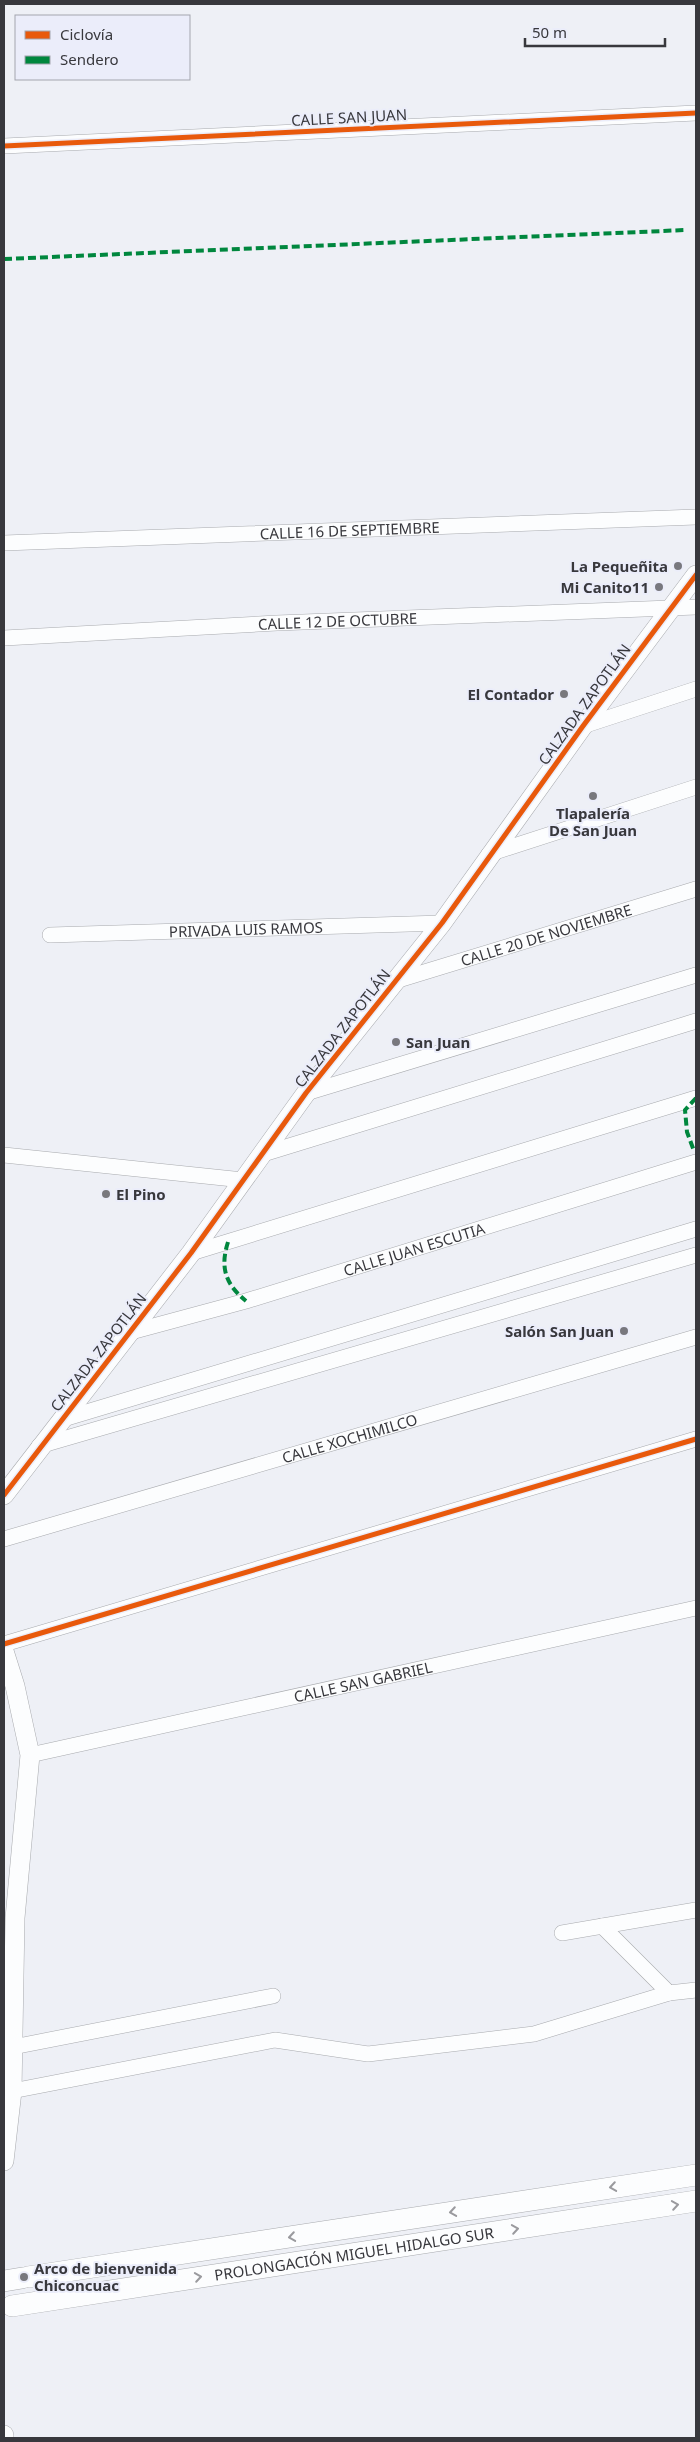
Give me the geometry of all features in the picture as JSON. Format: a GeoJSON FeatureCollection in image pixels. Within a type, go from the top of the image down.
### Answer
{"type":"FeatureCollection","features":[{"type":"Feature","properties":{"kind":"main road","name":"PROLONGACIÓN MIGUEL HIDALGO SUR"},"geometry":{"type":"LineString","coordinates":[[18,2279],[696,2175]]}},
{"type":"Feature","properties":{"kind":"main road","name":"PROLONGACIÓN MIGUEL HIDALGO SUR"},"geometry":{"type":"LineString","coordinates":[[7,2307],[696,2201]]}},
{"type":"Feature","properties":{"kind":"street","name":"CALLE SAN JUAN"},"geometry":{"type":"LineString","coordinates":[[4,146],[696,113]]}},
{"type":"Feature","properties":{"kind":"street","name":"CALLE 16 DE SEPTIEMBRE"},"geometry":{"type":"LineString","coordinates":[[4,543],[696,517]]}},
{"type":"Feature","properties":{"kind":"street","name":"CALZADA ZAPOTLÁN"},"geometry":{"type":"LineString","coordinates":[[4,1494],[39,1446],[131,1332],[190,1254],[306,1093],[442,923],[583,726],[696,575]]}},
{"type":"Feature","properties":{"kind":"street","name":"CALLE 12 DE OCTUBRE"},"geometry":{"type":"LineString","coordinates":[[4,638],[287,623],[672,607],[696,608]]}},
{"type":"Feature","properties":{"kind":"street"},"geometry":{"type":"LineString","coordinates":[[583,726],[696,689]]}},
{"type":"Feature","properties":{"kind":"street"},"geometry":{"type":"LineString","coordinates":[[490,854],[696,787]]}},
{"type":"Feature","properties":{"kind":"street","name":"CALLE 20 DE NOVIEMBRE"},"geometry":{"type":"LineString","coordinates":[[394,981],[696,888]]}},
{"type":"Feature","properties":{"kind":"street","name":"PRIVADA LUIS RAMOS"},"geometry":{"type":"LineString","coordinates":[[50,934],[442,923]]}},
{"type":"Feature","properties":{"kind":"street"},"geometry":{"type":"LineString","coordinates":[[306,1093],[696,975]]}},
{"type":"Feature","properties":{"kind":"street"},"geometry":{"type":"LineString","coordinates":[[263,1154],[696,1022]]}},
{"type":"Feature","properties":{"kind":"street"},"geometry":{"type":"LineString","coordinates":[[190,1254],[696,1098]]}},
{"type":"Feature","properties":{"kind":"street"},"geometry":{"type":"LineString","coordinates":[[4,1155],[243,1180]]}},
{"type":"Feature","properties":{"kind":"street","name":"CALLE JUAN ESCUTIA"},"geometry":{"type":"LineString","coordinates":[[131,1332],[246,1301],[696,1162]]}},
{"type":"Feature","properties":{"kind":"street"},"geometry":{"type":"LineString","coordinates":[[60,1420],[696,1229]]}},
{"type":"Feature","properties":{"kind":"street"},"geometry":{"type":"LineString","coordinates":[[39,1446],[696,1256]]}},
{"type":"Feature","properties":{"kind":"street","name":"CALLE XOCHIMILCO"},"geometry":{"type":"LineString","coordinates":[[4,1539],[696,1337]]}},
{"type":"Feature","properties":{"kind":"street"},"geometry":{"type":"LineString","coordinates":[[4,1644],[696,1439]]}},
{"type":"Feature","properties":{"kind":"street","name":"CALLE SAN GABRIEL"},"geometry":{"type":"LineString","coordinates":[[30,1755],[696,1608]]}},
{"type":"Feature","properties":{"kind":"street"},"geometry":{"type":"LineString","coordinates":[[4,1651],[15,1686],[30,1755],[15,1918],[13,2047],[4,2161]]}},
{"type":"Feature","properties":{"kind":"street"},"geometry":{"type":"LineString","coordinates":[[562,1933],[696,1910]]}},
{"type":"Feature","properties":{"kind":"street"},"geometry":{"type":"LineString","coordinates":[[602,1926],[669,1993]]}},
{"type":"Feature","properties":{"kind":"street"},"geometry":{"type":"LineString","coordinates":[[10,2083],[275,2040],[368,2054],[534,2034],[669,1993],[696,1990]]}},
{"type":"Feature","properties":{"kind":"street"},"geometry":{"type":"LineString","coordinates":[[13,2047],[273,1996]]}},
{"type":"Feature","properties":{"kind":"marked path"},"geometry":{"type":"LineString","coordinates":[[4,259],[686,230]]}},
{"type":"Feature","properties":{"kind":"marked path"},"geometry":{"type":"LineString","coordinates":[[696,1098],[685,1110],[687,1132],[694,1151],[696,1151]]}},
{"type":"Feature","properties":{"kind":"marked path"},"geometry":{"type":"LineString","coordinates":[[228,1242],[224,1259],[226,1274],[233,1288],[246,1301]]}},
{"type":"Feature","properties":{"kind":"cycle path"},"geometry":{"type":"LineString","coordinates":[[4,146],[696,113]]}},
{"type":"Feature","properties":{"kind":"cycle path"},"geometry":{"type":"LineString","coordinates":[[4,1495],[191,1253],[306,1093],[442,923],[583,726],[696,575]]}},
{"type":"Feature","properties":{"kind":"cycle path"},"geometry":{"type":"LineString","coordinates":[[4,1644],[696,1439]]}},
{"type":"Feature","properties":{"kind":"place","name":"La Pequeñita"},"geometry":{"type":"Point","coordinates":[678,566]}},
{"type":"Feature","properties":{"kind":"place","name":"Mi Canito11"},"geometry":{"type":"Point","coordinates":[659,587]}},
{"type":"Feature","properties":{"kind":"place","name":"El Contador"},"geometry":{"type":"Point","coordinates":[564,694]}},
{"type":"Feature","properties":{"kind":"place","name":"Tlapalería De San Juan"},"geometry":{"type":"Point","coordinates":[593,796]}},
{"type":"Feature","properties":{"kind":"place","name":"San Juan"},"geometry":{"type":"Point","coordinates":[396,1042]}},
{"type":"Feature","properties":{"kind":"place","name":"El Pino"},"geometry":{"type":"Point","coordinates":[106,1194]}},
{"type":"Feature","properties":{"kind":"place","name":"Salón San Juan"},"geometry":{"type":"Point","coordinates":[624,1331]}},
{"type":"Feature","properties":{"kind":"place","name":"Arco de bienvenida Chiconcuac"},"geometry":{"type":"Point","coordinates":[24,2277]}}]}
